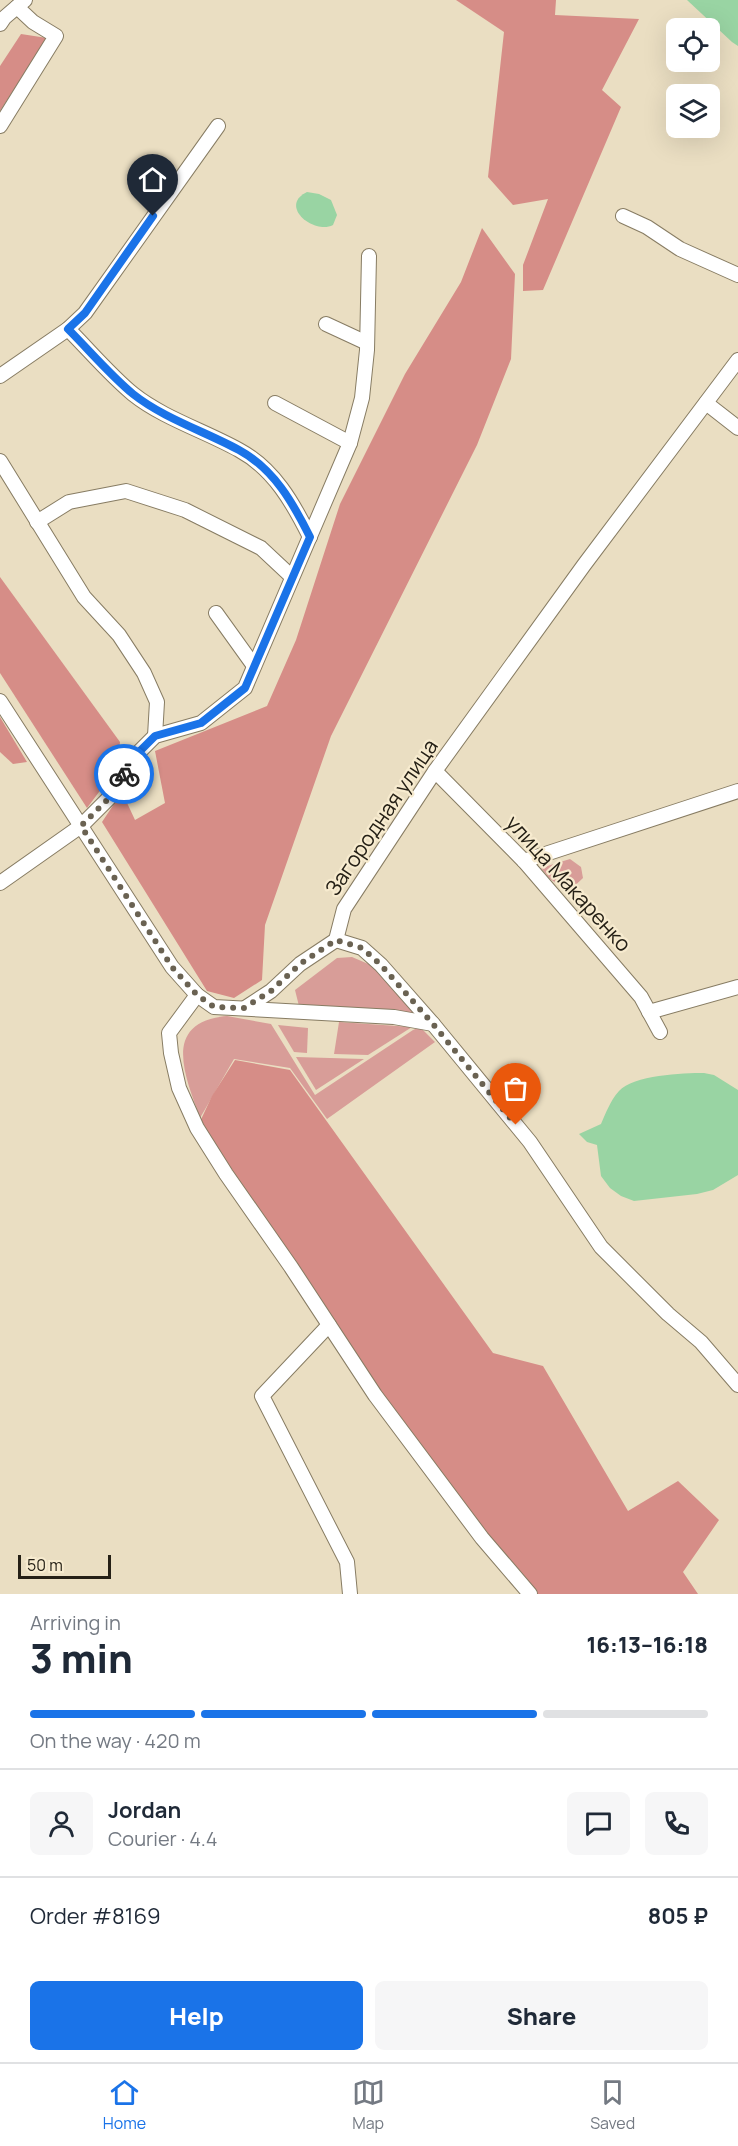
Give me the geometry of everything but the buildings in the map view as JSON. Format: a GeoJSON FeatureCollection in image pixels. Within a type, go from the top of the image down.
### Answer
{"type":"FeatureCollection","features":[{"type":"Feature","properties":{"kind":"street"},"geometry":{"type":"LineString","coordinates":[[0,24],[21,4],[33,22],[56,36],[0,126]]}},
{"type":"Feature","properties":{"kind":"street"},"geometry":{"type":"LineString","coordinates":[[0,376],[68,329],[85,313],[218,126]]}},
{"type":"Feature","properties":{"kind":"street"},"geometry":{"type":"LineString","coordinates":[[623,216],[647,227],[690,254],[738,275]]}},
{"type":"Feature","properties":{"kind":"street"},"geometry":{"type":"LineString","coordinates":[[0,883],[81,826],[109,798],[137,754],[155,736],[201,723],[245,688],[350,443],[362,398],[367,343],[369,256]]}},
{"type":"Feature","properties":{"kind":"street"},"geometry":{"type":"LineString","coordinates":[[326,324],[367,343]]}},
{"type":"Feature","properties":{"kind":"street"},"geometry":{"type":"LineString","coordinates":[[68,329],[134,394],[184,424],[241,451],[270,474],[293,503],[310,537]]}},
{"type":"Feature","properties":{"kind":"street","name":"Загородная улица"},"geometry":{"type":"LineString","coordinates":[[336,940],[344,909],[435,771],[584,565],[738,360]]}},
{"type":"Feature","properties":{"kind":"street"},"geometry":{"type":"LineString","coordinates":[[275,403],[350,443]]}},
{"type":"Feature","properties":{"kind":"street"},"geometry":{"type":"LineString","coordinates":[[706,403],[738,428]]}},
{"type":"Feature","properties":{"kind":"street"},"geometry":{"type":"LineString","coordinates":[[0,461],[84,597],[119,635],[144,673],[157,702],[155,736]]}},
{"type":"Feature","properties":{"kind":"street"},"geometry":{"type":"LineString","coordinates":[[37,522],[69,502],[126,491],[185,510],[261,548],[292,577]]}},
{"type":"Feature","properties":{"kind":"street"},"geometry":{"type":"LineString","coordinates":[[216,613],[254,666]]}},
{"type":"Feature","properties":{"kind":"street"},"geometry":{"type":"LineString","coordinates":[[0,701],[172,967],[197,995],[214,1007],[394,1017],[433,1024]]}},
{"type":"Feature","properties":{"kind":"street","name":"улица Макаренко"},"geometry":{"type":"LineString","coordinates":[[435,771],[524,861],[641,997],[660,1032]]}},
{"type":"Feature","properties":{"kind":"street"},"geometry":{"type":"LineString","coordinates":[[524,861],[738,791]]}},
{"type":"Feature","properties":{"kind":"street"},"geometry":{"type":"LineString","coordinates":[[244,1008],[271,991],[300,964],[336,940],[362,948],[381,965],[433,1024],[530,1142],[601,1247],[668,1314],[701,1342],[738,1385]]}},
{"type":"Feature","properties":{"kind":"street"},"geometry":{"type":"LineString","coordinates":[[649,1012],[738,987]]}},
{"type":"Feature","properties":{"kind":"street"},"geometry":{"type":"LineString","coordinates":[[197,995],[170,1033],[171,1053],[179,1088],[197,1128],[382,1405],[482,1538],[530,1594]]}},
{"type":"Feature","properties":{"kind":"street"},"geometry":{"type":"LineString","coordinates":[[329,1324],[262,1396],[347,1562],[350,1594]]}},
{"type":"Feature","properties":{"kind":"shaded area"},"geometry":{"type":"Polygon","coordinates":[[[456,0],[556,0],[555,15],[639,19],[602,90],[621,107],[543,290],[523,291],[523,265],[548,199],[513,205],[488,177],[504,32],[456,0]]]}},
{"type":"Feature","properties":{"kind":"shaded area"},"geometry":{"type":"Polygon","coordinates":[[[687,0],[738,0],[738,46],[720,31],[720,18],[706,18],[687,0]]]}},
{"type":"Feature","properties":{"kind":"shaded area"},"geometry":{"type":"Polygon","coordinates":[[[21,34],[47,38],[0,111],[0,66],[21,34]]]}},
{"type":"Feature","properties":{"kind":"shaded area"},"geometry":{"type":"Polygon","coordinates":[[[307,192],[319,194],[331,200],[337,215],[333,225],[317,226],[302,218],[297,211],[296,204],[299,198],[307,192]]]}},
{"type":"Feature","properties":{"kind":"shaded area"},"geometry":{"type":"Polygon","coordinates":[[[482,228],[515,274],[511,359],[477,445],[331,736],[265,925],[262,980],[234,998],[207,991],[102,822],[122,792],[135,820],[165,803],[155,751],[267,706],[296,640],[340,504],[405,374],[461,282],[482,228]]]}},
{"type":"Feature","properties":{"kind":"shaded area"},"geometry":{"type":"Polygon","coordinates":[[[0,577],[120,742],[117,768],[87,808],[0,673],[0,577]]]}},
{"type":"Feature","properties":{"kind":"shaded area"},"geometry":{"type":"Polygon","coordinates":[[[0,717],[27,762],[13,764],[0,752],[0,717]]]}},
{"type":"Feature","properties":{"kind":"shaded area"},"geometry":{"type":"Polygon","coordinates":[[[570,859],[581,867],[583,878],[568,892],[549,878],[541,868],[570,859]]]}},
{"type":"Feature","properties":{"kind":"shaded area"},"geometry":{"type":"Polygon","coordinates":[[[352,957],[373,966],[417,1013],[299,1006],[295,990],[337,958],[352,957]]]}},
{"type":"Feature","properties":{"kind":"shaded area"},"geometry":{"type":"Polygon","coordinates":[[[227,1016],[271,1024],[315,1095],[413,1030],[420,1027],[435,1042],[327,1119],[290,1068],[234,1059],[200,1118],[185,1069],[183,1054],[185,1040],[193,1029],[206,1020],[227,1016]]]}},
{"type":"Feature","properties":{"kind":"shaded area"},"geometry":{"type":"Polygon","coordinates":[[[339,1022],[412,1027],[368,1055],[334,1054],[339,1022]]]}},
{"type":"Feature","properties":{"kind":"shaded area"},"geometry":{"type":"Polygon","coordinates":[[[278,1025],[308,1028],[307,1053],[294,1052],[278,1025]]]}},
{"type":"Feature","properties":{"kind":"shaded area"},"geometry":{"type":"Polygon","coordinates":[[[296,1057],[364,1059],[316,1090],[296,1057]]]}},
{"type":"Feature","properties":{"kind":"shaded area"},"geometry":{"type":"Polygon","coordinates":[[[235,1060],[290,1070],[493,1353],[543,1366],[628,1511],[678,1481],[719,1520],[683,1572],[698,1594],[530,1594],[482,1538],[197,1128],[212,1096],[235,1060]]]}},
{"type":"Feature","properties":{"kind":"shaded area"},"geometry":{"type":"Polygon","coordinates":[[[704,1073],[714,1075],[738,1090],[738,1175],[713,1190],[697,1194],[634,1201],[610,1188],[601,1176],[597,1145],[587,1142],[579,1134],[601,1124],[608,1107],[619,1091],[635,1081],[659,1076],[704,1073]]]}},
{"type":"Feature","properties":{"kind":"way so far"},"geometry":{"type":"LineString","coordinates":[[124,774],[109,798],[81,826],[172,967],[197,995],[214,1007],[244,1008],[271,991],[300,964],[336,940],[362,948],[381,965],[433,1024],[516,1125]]}},
{"type":"Feature","properties":{"kind":"route"},"geometry":{"type":"LineString","coordinates":[[124,774],[137,754],[155,736],[201,723],[245,688],[310,537],[293,503],[270,474],[241,451],[184,424],[134,394],[68,329],[85,313],[153,216]]}}]}
